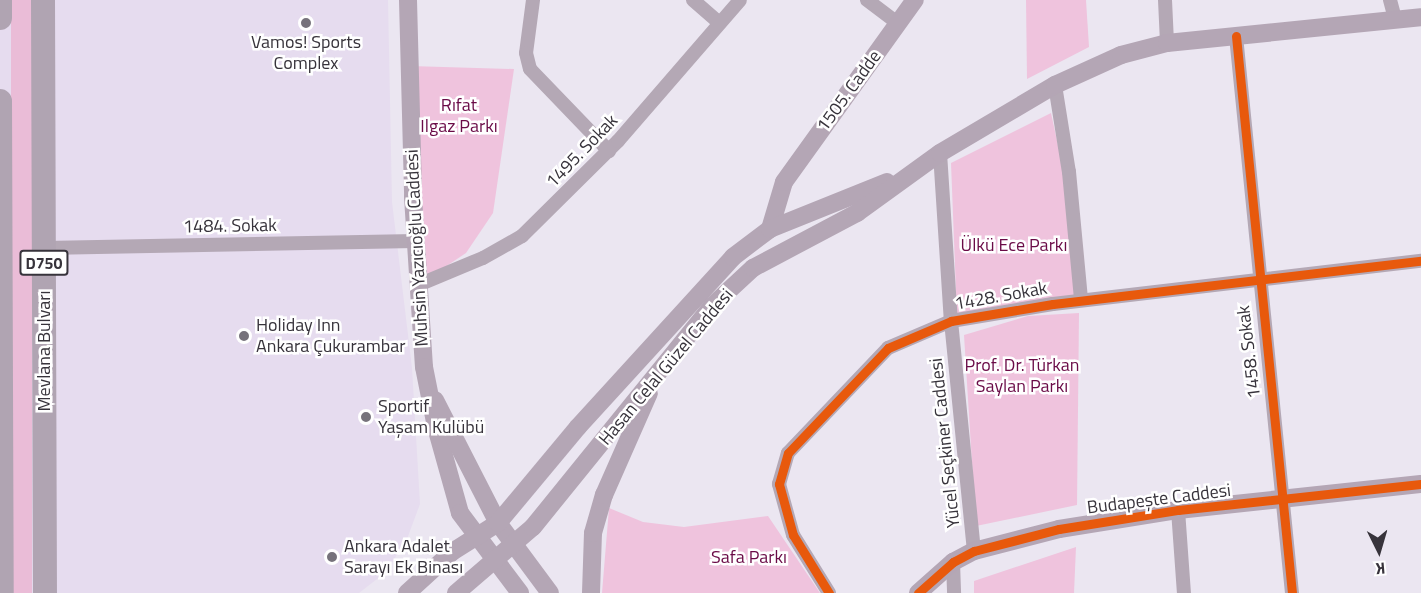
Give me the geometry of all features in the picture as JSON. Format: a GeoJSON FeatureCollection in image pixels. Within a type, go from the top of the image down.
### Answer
{"type":"FeatureCollection","features":[{"type":"Feature","properties":{"kind":"highway"},"geometry":{"type":"LineString","coordinates":[[0,0],[0,18]]}},
{"type":"Feature","properties":{"kind":"highway","name":"Mevlana Bulvarı"},"geometry":{"type":"LineString","coordinates":[[43,0],[45,593]]}},
{"type":"Feature","properties":{"kind":"highway"},"geometry":{"type":"LineString","coordinates":[[0,101],[2,593]]}},
{"type":"Feature","properties":{"kind":"main road","name":"Muhsin Yazıcıoğlu Caddesi"},"geometry":{"type":"LineString","coordinates":[[408,0],[415,241],[428,388],[460,513],[520,593]]}},
{"type":"Feature","properties":{"kind":"main road","name":"1505. Cadde"},"geometry":{"type":"LineString","coordinates":[[770,229],[784,182],[915,0]]}},
{"type":"Feature","properties":{"kind":"main road","name":"Hasan Celal Güzel Caddesi"},"geometry":{"type":"LineString","coordinates":[[456,593],[515,544],[721,298],[753,268],[857,213],[904,176],[940,153],[1055,85],[1121,55],[1167,43],[1421,17]]}},
{"type":"Feature","properties":{"kind":"main road","name":"Hasan Celal Güzel Caddesi"},"geometry":{"type":"LineString","coordinates":[[406,593],[452,552],[498,523],[578,427],[733,257],[770,229],[800,215],[904,176]]}},
{"type":"Feature","properties":{"kind":"main road"},"geometry":{"type":"LineString","coordinates":[[784,182],[811,238]]}},
{"type":"Feature","properties":{"kind":"main road"},"geometry":{"type":"LineString","coordinates":[[770,229],[786,252]]}},
{"type":"Feature","properties":{"kind":"main road"},"geometry":{"type":"LineString","coordinates":[[591,593],[593,533],[604,495],[658,373]]}},
{"type":"Feature","properties":{"kind":"main road","name":"Muhsin Yazıcıoğlu Caddesi"},"geometry":{"type":"LineString","coordinates":[[428,388],[498,523],[550,593]]}},
{"type":"Feature","properties":{"kind":"main road","name":"Budapeşte Caddesi"},"geometry":{"type":"LineString","coordinates":[[918,593],[953,562],[974,551],[1059,528],[1178,510],[1283,501],[1421,484]]}},
{"type":"Feature","properties":{"kind":"street"},"geometry":{"type":"LineString","coordinates":[[533,0],[526,53],[530,69],[609,151]]}},
{"type":"Feature","properties":{"kind":"street"},"geometry":{"type":"LineString","coordinates":[[693,0],[719,23]]}},
{"type":"Feature","properties":{"kind":"street","name":"1495. Sokak"},"geometry":{"type":"LineString","coordinates":[[418,285],[483,258],[522,236],[609,151],[740,0]]}},
{"type":"Feature","properties":{"kind":"street"},"geometry":{"type":"LineString","coordinates":[[867,0],[898,23]]}},
{"type":"Feature","properties":{"kind":"street"},"geometry":{"type":"LineString","coordinates":[[1165,0],[1167,43]]}},
{"type":"Feature","properties":{"kind":"street"},"geometry":{"type":"LineString","coordinates":[[1390,0],[1395,19]]}},
{"type":"Feature","properties":{"kind":"street","name":"1458. Sokak"},"geometry":{"type":"LineString","coordinates":[[1236,36],[1257,280],[1292,593]]}},
{"type":"Feature","properties":{"kind":"street"},"geometry":{"type":"LineString","coordinates":[[1055,85],[1069,172],[1082,299]]}},
{"type":"Feature","properties":{"kind":"street","name":"Yücel Seçkiner Caddesi"},"geometry":{"type":"LineString","coordinates":[[940,153],[951,321],[974,551]]}},
{"type":"Feature","properties":{"kind":"street","name":"1484. Sokak"},"geometry":{"type":"LineString","coordinates":[[45,248],[415,241]]}},
{"type":"Feature","properties":{"kind":"street","name":"1428. Sokak"},"geometry":{"type":"LineString","coordinates":[[830,593],[793,535],[784,510],[779,484],[788,453],[888,348],[951,321],[1082,299],[1421,261]]}},
{"type":"Feature","properties":{"kind":"street"},"geometry":{"type":"LineString","coordinates":[[1178,510],[1184,593]]}},
{"type":"Feature","properties":{"kind":"street"},"geometry":{"type":"LineString","coordinates":[[953,562],[954,593]]}},
{"type":"Feature","properties":{"kind":"shaded area"},"geometry":{"type":"Polygon","coordinates":[[[0,0],[388,0],[392,202],[412,368],[420,504],[407,539],[386,572],[359,593],[0,593],[0,0]]]}},
{"type":"Feature","properties":{"kind":"shaded area"},"geometry":{"type":"Polygon","coordinates":[[[11,0],[32,0],[32,593],[11,593],[11,0]]]}},
{"type":"Feature","properties":{"kind":"green space"},"geometry":{"type":"Polygon","coordinates":[[[1026,0],[1086,0],[1089,47],[1027,79],[1026,0]]]}},
{"type":"Feature","properties":{"kind":"green space","name":"Rıfat Ilgaz Parkı"},"geometry":{"type":"Polygon","coordinates":[[[410,66],[514,69],[493,213],[466,253],[418,285],[410,66]]]}},
{"type":"Feature","properties":{"kind":"green space","name":"Ülkü Ece Parkı"},"geometry":{"type":"Polygon","coordinates":[[[1051,113],[1069,196],[1079,294],[957,317],[951,163],[1051,113]]]}},
{"type":"Feature","properties":{"kind":"green space","name":"Prof. Dr. Türkan Saylan Parkı"},"geometry":{"type":"Polygon","coordinates":[[[1079,313],[1077,505],[976,526],[964,335],[1028,316],[1079,313]]]}},
{"type":"Feature","properties":{"kind":"green space","name":"Safa Parkı"},"geometry":{"type":"Polygon","coordinates":[[[609,508],[643,522],[684,527],[768,516],[820,593],[602,593],[609,508]]]}},
{"type":"Feature","properties":{"kind":"green space"},"geometry":{"type":"Polygon","coordinates":[[[1076,547],[1074,593],[974,593],[974,581],[1076,547]]]}},
{"type":"Feature","properties":{"kind":"cycle path"},"geometry":{"type":"LineString","coordinates":[[1236,36],[1292,593]]}},
{"type":"Feature","properties":{"kind":"cycle path"},"geometry":{"type":"LineString","coordinates":[[829,593],[793,535],[779,484],[788,453],[888,348],[951,321],[1053,304],[1421,261]]}},
{"type":"Feature","properties":{"kind":"cycle path"},"geometry":{"type":"LineString","coordinates":[[918,593],[953,562],[974,551],[1059,529],[1178,510],[1421,484]]}},
{"type":"Feature","properties":{"kind":"place","name":"Vamos! Sports Complex"},"geometry":{"type":"Point","coordinates":[306,23]}},
{"type":"Feature","properties":{"kind":"place","name":"Holiday Inn Ankara Çukurambar"},"geometry":{"type":"Point","coordinates":[244,336]}},
{"type":"Feature","properties":{"kind":"place","name":"Sportif Yaşam Kulübü"},"geometry":{"type":"Point","coordinates":[366,417]}},
{"type":"Feature","properties":{"kind":"place","name":"Ankara Adalet Sarayı Ek Binası"},"geometry":{"type":"Point","coordinates":[332,557]}}]}
